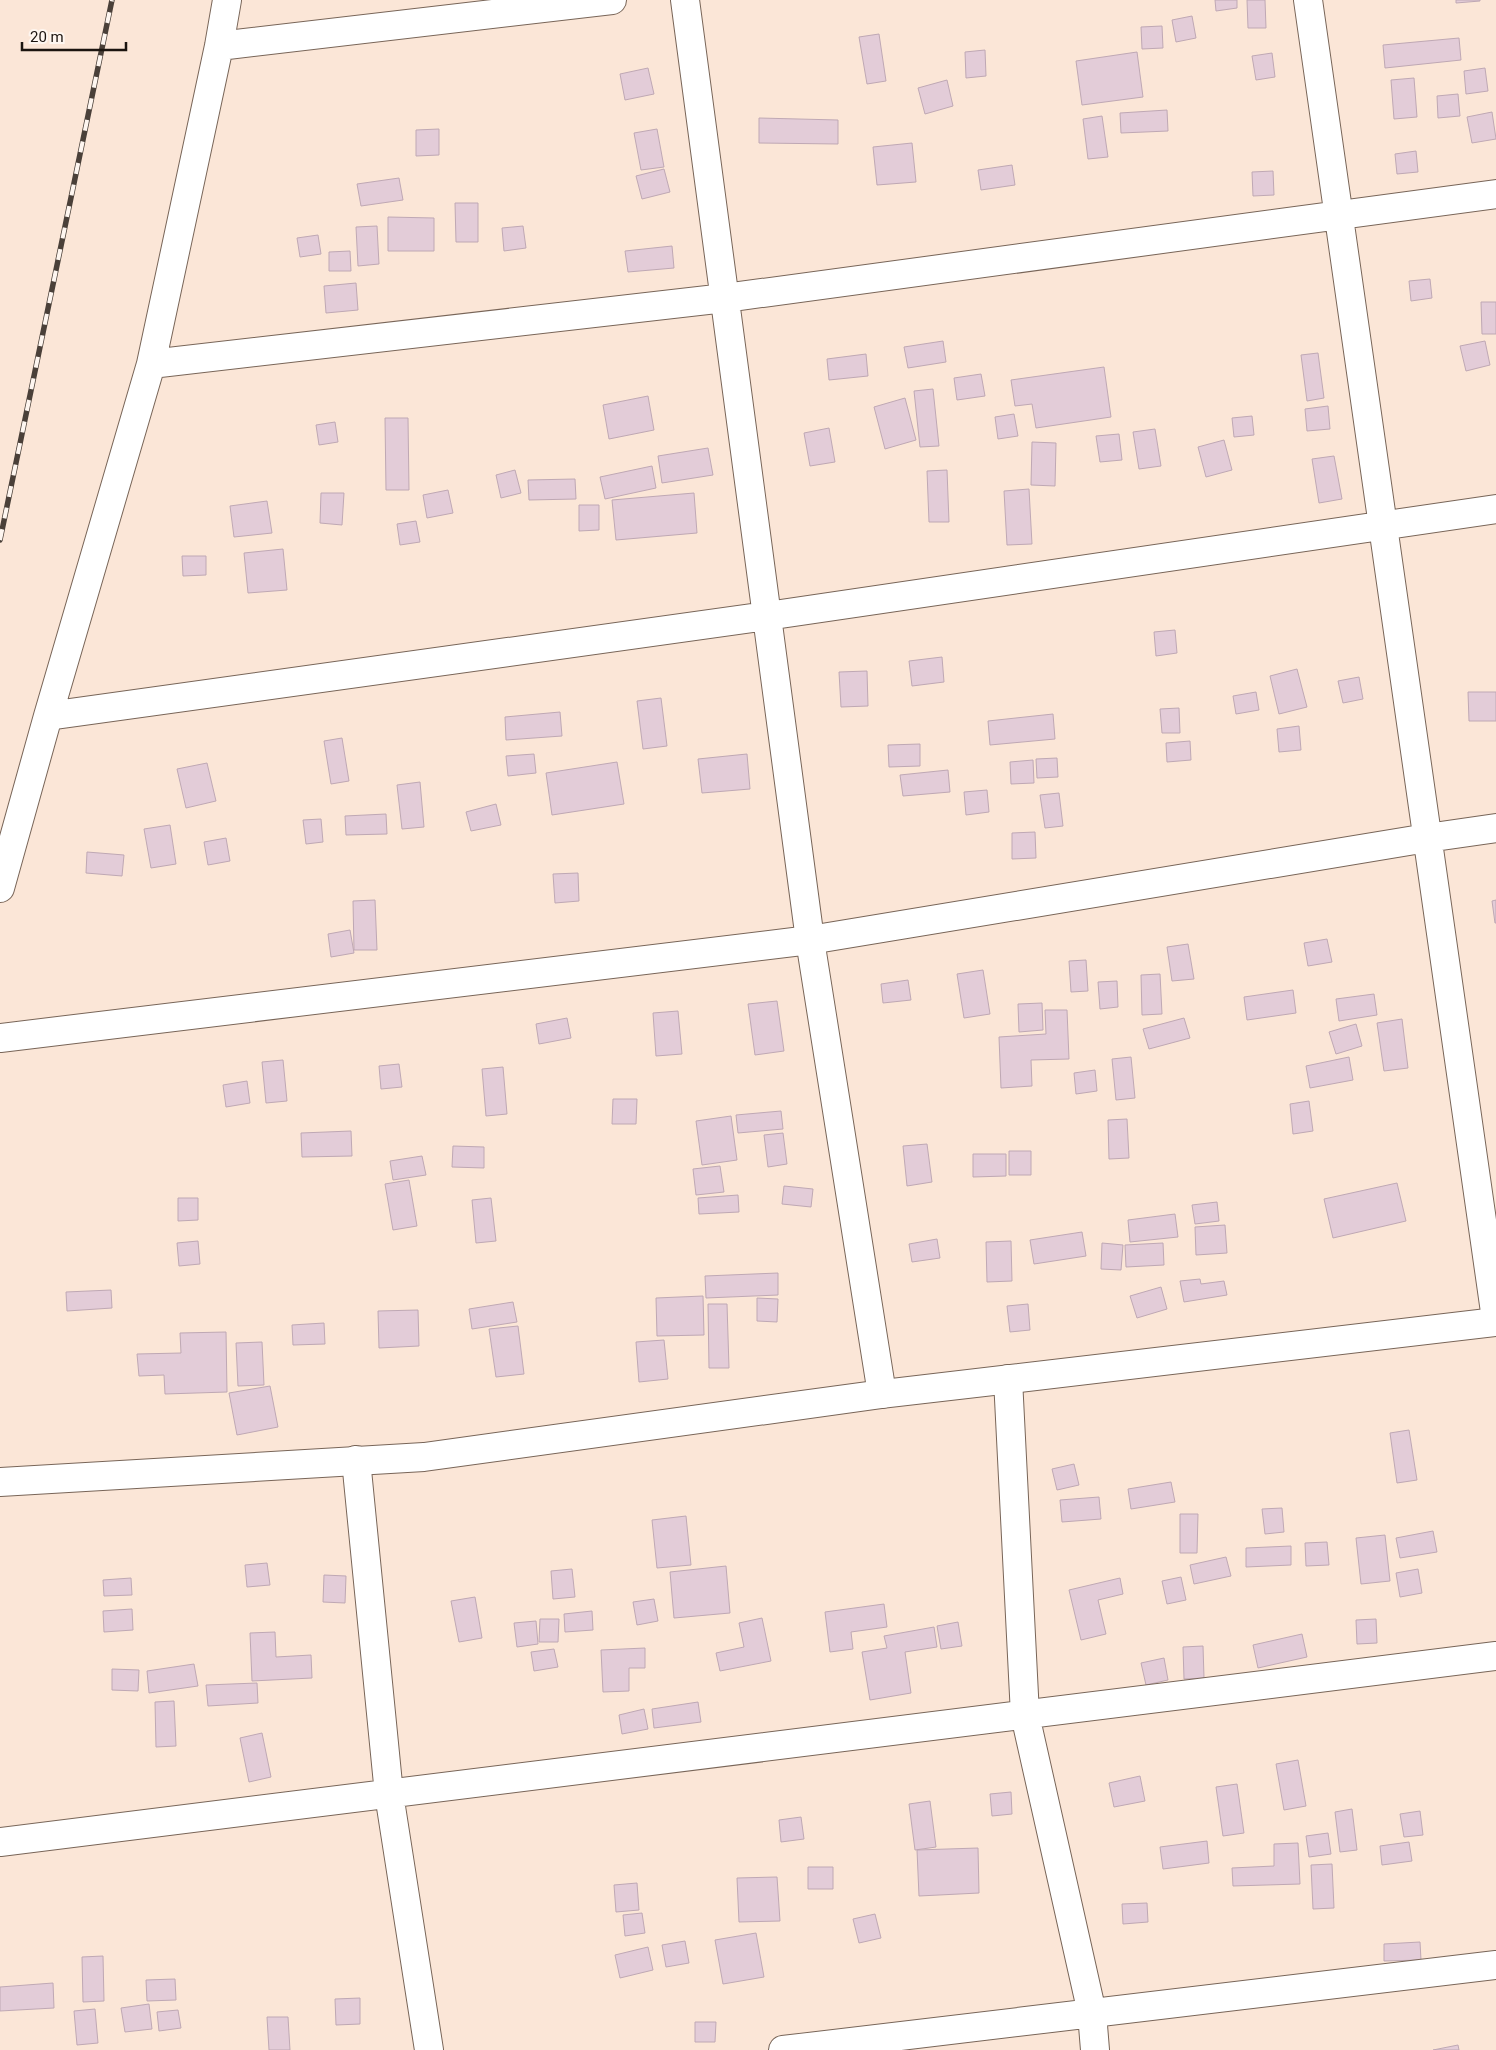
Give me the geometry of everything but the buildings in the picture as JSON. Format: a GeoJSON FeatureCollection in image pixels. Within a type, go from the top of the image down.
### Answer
{"type":"FeatureCollection","features":[{"type":"Feature","properties":{"kind":"street"},"geometry":{"type":"LineString","coordinates":[[0,888],[48,716],[151,364],[220,46],[227,0]]}},
{"type":"Feature","properties":{"kind":"street"},"geometry":{"type":"LineString","coordinates":[[220,46],[612,0]]}},
{"type":"Feature","properties":{"kind":"street"},"geometry":{"type":"LineString","coordinates":[[685,0],[810,940],[882,1394]]}},
{"type":"Feature","properties":{"kind":"street"},"geometry":{"type":"LineString","coordinates":[[0,1482],[424,1457],[882,1394],[1496,1320],[1308,0]]}},
{"type":"Feature","properties":{"kind":"street"},"geometry":{"type":"LineString","coordinates":[[151,364],[725,298],[1496,194]]}},
{"type":"Feature","properties":{"kind":"street"},"geometry":{"type":"LineString","coordinates":[[48,716],[767,616],[1383,524],[1496,509]]}},
{"type":"Feature","properties":{"kind":"street"},"geometry":{"type":"LineString","coordinates":[[0,1038],[810,940],[1496,828]]}},
{"type":"Feature","properties":{"kind":"street"},"geometry":{"type":"LineString","coordinates":[[1008,1380],[1025,1715],[1092,2013],[1095,2050]]}},
{"type":"Feature","properties":{"kind":"street"},"geometry":{"type":"LineString","coordinates":[[356,1460],[389,1794],[429,2050]]}},
{"type":"Feature","properties":{"kind":"street"},"geometry":{"type":"LineString","coordinates":[[0,1842],[1496,1656]]}},
{"type":"Feature","properties":{"kind":"street"},"geometry":{"type":"LineString","coordinates":[[783,2050],[1496,1965]]}},
{"type":"Feature","properties":{"kind":"railway"},"geometry":{"type":"LineString","coordinates":[[0,540],[112,0]]}}]}
